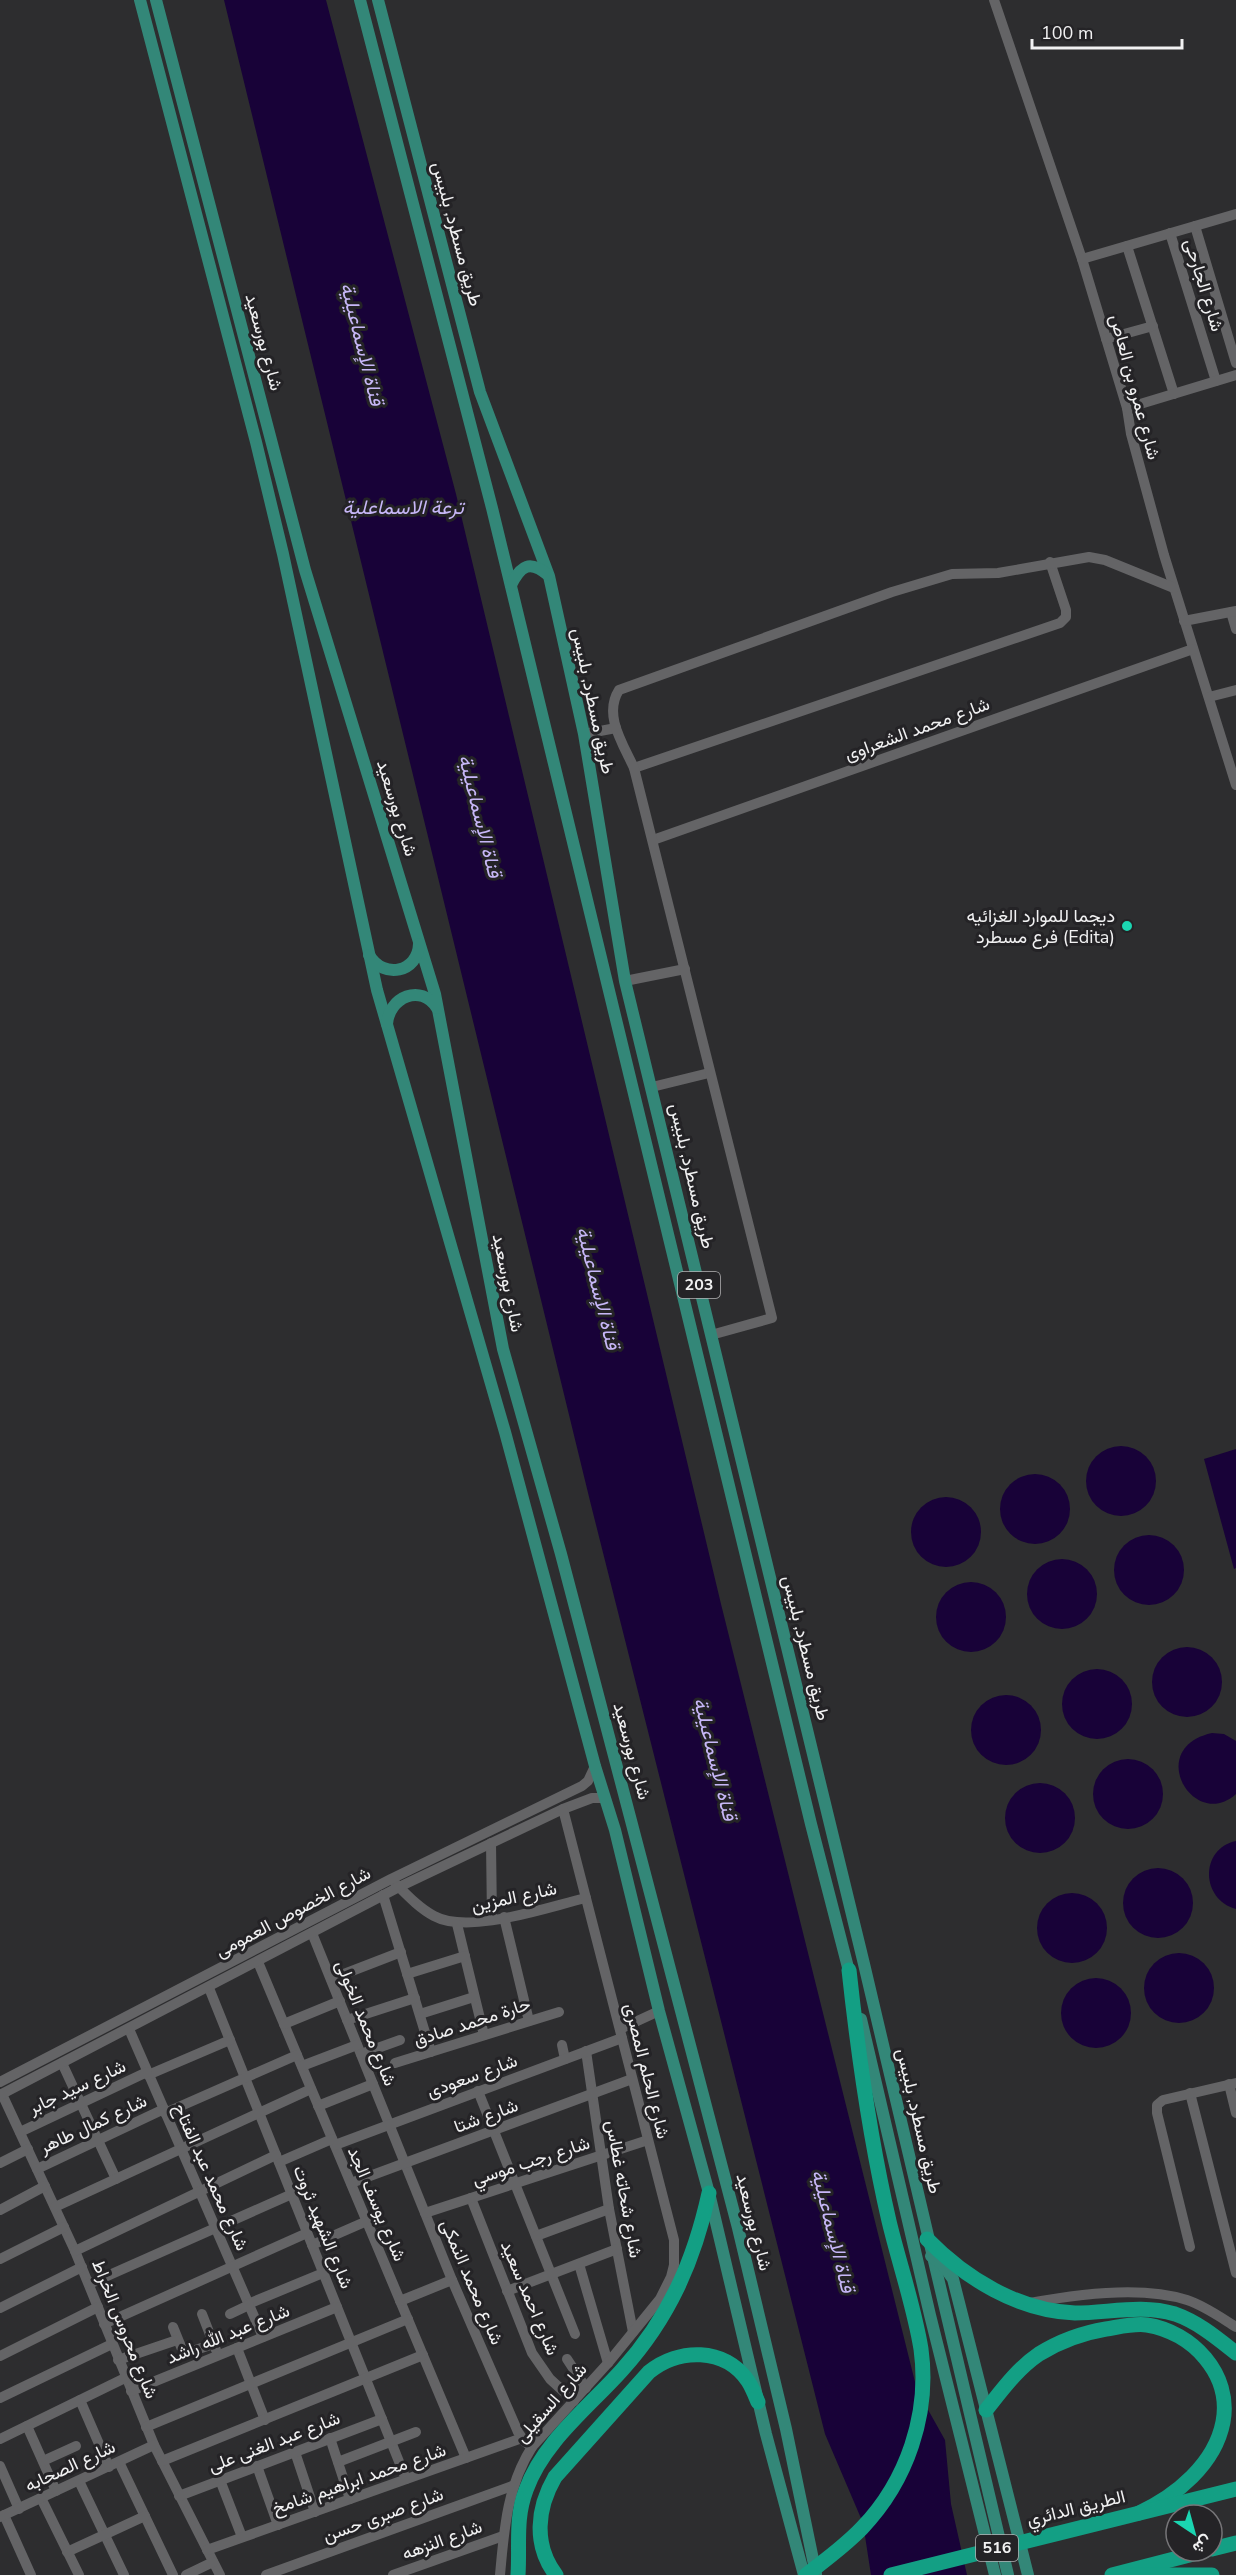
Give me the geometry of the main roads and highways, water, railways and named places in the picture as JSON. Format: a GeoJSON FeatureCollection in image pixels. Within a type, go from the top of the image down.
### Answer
{"type":"FeatureCollection","features":[{"type":"Feature","properties":{"kind":"highway"},"geometry":{"type":"LineString","coordinates":[[805,2575],[866,2524],[882,2505],[902,2469],[916,2431],[922,2399],[922,2366],[918,2334],[889,2219],[855,2030],[849,1970]]}},
{"type":"Feature","properties":{"kind":"highway"},"geometry":{"type":"LineString","coordinates":[[519,2575],[518,2518],[532,2474],[550,2448],[624,2369],[657,2328],[682,2283],[710,2193]]}},
{"type":"Feature","properties":{"kind":"highway"},"geometry":{"type":"LineString","coordinates":[[927,2239],[952,2263],[973,2278],[996,2291],[1027,2303],[1074,2313],[1136,2309],[1163,2311],[1199,2325],[1236,2353]]}},
{"type":"Feature","properties":{"kind":"highway"},"geometry":{"type":"LineString","coordinates":[[986,2410],[1017,2372],[1038,2355],[1086,2332],[1144,2324],[1163,2328],[1181,2336],[1203,2355],[1219,2380],[1224,2399],[1223,2422],[1205,2458],[1188,2481],[1170,2496],[1139,2512]]}},
{"type":"Feature","properties":{"kind":"highway"},"geometry":{"type":"LineString","coordinates":[[556,2575],[545,2559],[540,2538],[542,2506],[549,2486],[555,2476],[649,2372],[665,2361],[683,2355],[711,2356],[728,2363],[742,2374],[758,2402]]}},
{"type":"Feature","properties":{"kind":"highway","name":"الطريق الدائري"},"geometry":{"type":"LineString","coordinates":[[891,2575],[1236,2489]]}},
{"type":"Feature","properties":{"kind":"highway"},"geometry":{"type":"LineString","coordinates":[[1112,2575],[1164,2562]]}},
{"type":"Feature","properties":{"kind":"highway"},"geometry":{"type":"LineString","coordinates":[[1120,2575],[1212,2575]]}},
{"type":"Feature","properties":{"kind":"main road","name":"شارع بورسعيد"},"geometry":{"type":"LineString","coordinates":[[140,0],[267,487],[369,954],[387,1024],[505,1432],[595,1766],[619,1846],[659,2011],[710,2193],[758,2402],[805,2575]]}},
{"type":"Feature","properties":{"kind":"main road","name":"شارع بورسعيد"},"geometry":{"type":"LineString","coordinates":[[156,0],[305,570],[439,1012],[503,1349],[561,1554],[748,2268],[817,2575]]}},
{"type":"Feature","properties":{"kind":"main road","name":"طريق مسطرد, بلبيس"},"geometry":{"type":"LineString","coordinates":[[360,0],[511,585],[995,2575]]}},
{"type":"Feature","properties":{"kind":"main road","name":"طريق مسطرد, بلبيس"},"geometry":{"type":"LineString","coordinates":[[378,0],[480,392],[549,576],[584,734],[626,981],[864,1964],[1008,2575]]}},
{"type":"Feature","properties":{"kind":"main road"},"geometry":{"type":"LineString","coordinates":[[511,585],[521,569],[530,566],[539,568],[549,576]]}},
{"type":"Feature","properties":{"kind":"main road"},"geometry":{"type":"LineString","coordinates":[[369,954],[379,967],[387,970],[404,969],[416,958],[419,942]]}},
{"type":"Feature","properties":{"kind":"main road"},"geometry":{"type":"LineString","coordinates":[[387,1024],[388,1016],[397,1001],[412,995],[428,999],[439,1012]]}},
{"type":"Feature","properties":{"kind":"main road"},"geometry":{"type":"LineString","coordinates":[[931,2256],[943,2265],[953,2279],[1028,2575]]}},
{"type":"Feature","properties":{"kind":"main road"},"geometry":{"type":"LineString","coordinates":[[779,2482],[796,2478]]}},
{"type":"Feature","properties":{"kind":"water","name":"ترعة الاسماعلية"},"geometry":{"type":"Polygon","coordinates":[[[224,0],[326,0],[456,494],[721,1604],[917,2390],[945,2440],[951,2504],[967,2575],[871,2575],[863,2523],[825,2434],[591,1505],[224,0]]]}},
{"type":"Feature","properties":{"kind":"water"},"geometry":{"type":"Polygon","coordinates":[[[1121,1446],[1134,1449],[1146,1456],[1153,1468],[1156,1481],[1153,1494],[1146,1506],[1134,1513],[1121,1516],[1108,1513],[1096,1506],[1089,1494],[1086,1481],[1089,1468],[1096,1456],[1108,1449],[1121,1446]]]}},
{"type":"Feature","properties":{"kind":"water"},"geometry":{"type":"Polygon","coordinates":[[[1236,1449],[1236,1568],[1234,1569],[1204,1459],[1236,1449]]]}},
{"type":"Feature","properties":{"kind":"water"},"geometry":{"type":"Polygon","coordinates":[[[1035,1474],[1048,1477],[1060,1484],[1067,1496],[1070,1509],[1067,1522],[1060,1534],[1048,1541],[1035,1544],[1022,1541],[1010,1534],[1003,1522],[1000,1509],[1003,1496],[1010,1484],[1022,1477],[1035,1474]]]}},
{"type":"Feature","properties":{"kind":"water"},"geometry":{"type":"Polygon","coordinates":[[[946,1497],[959,1500],[971,1507],[978,1519],[981,1532],[978,1545],[971,1557],[959,1564],[946,1567],[933,1564],[921,1557],[914,1545],[911,1532],[914,1519],[921,1507],[933,1500],[946,1497]]]}},
{"type":"Feature","properties":{"kind":"water"},"geometry":{"type":"Polygon","coordinates":[[[1149,1535],[1162,1538],[1174,1545],[1181,1557],[1184,1570],[1181,1583],[1174,1595],[1162,1602],[1149,1605],[1136,1602],[1124,1595],[1117,1583],[1114,1570],[1117,1557],[1124,1545],[1136,1538],[1149,1535]]]}},
{"type":"Feature","properties":{"kind":"water"},"geometry":{"type":"Polygon","coordinates":[[[1062,1559],[1075,1562],[1087,1569],[1094,1581],[1097,1594],[1094,1607],[1087,1619],[1075,1626],[1062,1629],[1049,1626],[1037,1619],[1030,1607],[1027,1594],[1030,1581],[1037,1569],[1049,1562],[1062,1559]]]}},
{"type":"Feature","properties":{"kind":"water"},"geometry":{"type":"Polygon","coordinates":[[[971,1582],[984,1585],[996,1592],[1003,1604],[1006,1617],[1003,1630],[996,1642],[984,1649],[971,1652],[958,1649],[946,1642],[939,1630],[936,1617],[939,1604],[946,1592],[958,1585],[971,1582]]]}},
{"type":"Feature","properties":{"kind":"water"},"geometry":{"type":"Polygon","coordinates":[[[1187,1647],[1200,1650],[1212,1657],[1219,1669],[1222,1682],[1219,1695],[1212,1707],[1200,1714],[1187,1717],[1174,1714],[1162,1707],[1155,1695],[1152,1682],[1155,1669],[1162,1657],[1174,1650],[1187,1647]]]}},
{"type":"Feature","properties":{"kind":"water"},"geometry":{"type":"Polygon","coordinates":[[[1097,1669],[1110,1672],[1122,1679],[1129,1691],[1132,1704],[1129,1717],[1122,1729],[1110,1736],[1097,1739],[1084,1736],[1072,1729],[1065,1717],[1062,1704],[1065,1691],[1072,1679],[1084,1672],[1097,1669]]]}},
{"type":"Feature","properties":{"kind":"water"},"geometry":{"type":"Polygon","coordinates":[[[1006,1695],[1019,1698],[1031,1705],[1038,1717],[1041,1730],[1038,1743],[1031,1755],[1019,1762],[1006,1765],[993,1762],[981,1755],[974,1743],[971,1730],[974,1717],[981,1705],[993,1698],[1006,1695]]]}},
{"type":"Feature","properties":{"kind":"water"},"geometry":{"type":"Polygon","coordinates":[[[1212,1733],[1224,1734],[1236,1741],[1236,1794],[1220,1803],[1205,1803],[1192,1795],[1183,1783],[1179,1769],[1181,1754],[1192,1741],[1212,1733]]]}},
{"type":"Feature","properties":{"kind":"water"},"geometry":{"type":"Polygon","coordinates":[[[1128,1759],[1141,1762],[1153,1769],[1160,1781],[1163,1794],[1160,1807],[1153,1819],[1141,1826],[1128,1829],[1115,1826],[1103,1819],[1096,1807],[1093,1794],[1096,1781],[1103,1769],[1115,1762],[1128,1759]]]}},
{"type":"Feature","properties":{"kind":"water"},"geometry":{"type":"Polygon","coordinates":[[[1040,1783],[1053,1786],[1065,1793],[1072,1805],[1075,1818],[1072,1831],[1065,1843],[1053,1850],[1040,1853],[1027,1850],[1015,1843],[1008,1831],[1005,1818],[1008,1805],[1015,1793],[1027,1786],[1040,1783]]]}},
{"type":"Feature","properties":{"kind":"water"},"geometry":{"type":"Polygon","coordinates":[[[1236,1841],[1236,1909],[1224,1904],[1216,1896],[1209,1875],[1215,1854],[1224,1846],[1236,1841]]]}},
{"type":"Feature","properties":{"kind":"water"},"geometry":{"type":"Polygon","coordinates":[[[1158,1868],[1171,1871],[1183,1878],[1190,1890],[1193,1903],[1190,1916],[1183,1928],[1171,1935],[1158,1938],[1145,1935],[1133,1928],[1126,1916],[1123,1903],[1126,1890],[1133,1878],[1145,1871],[1158,1868]]]}},
{"type":"Feature","properties":{"kind":"water"},"geometry":{"type":"Polygon","coordinates":[[[1072,1893],[1085,1896],[1097,1903],[1104,1915],[1107,1928],[1104,1941],[1097,1953],[1085,1960],[1072,1963],[1059,1960],[1047,1953],[1040,1941],[1037,1928],[1040,1915],[1047,1903],[1059,1896],[1072,1893]]]}},
{"type":"Feature","properties":{"kind":"water"},"geometry":{"type":"Polygon","coordinates":[[[1179,1953],[1192,1956],[1204,1963],[1211,1975],[1214,1988],[1211,2001],[1204,2013],[1192,2020],[1179,2023],[1166,2020],[1154,2013],[1147,2001],[1144,1988],[1147,1975],[1154,1963],[1166,1956],[1179,1953]]]}},
{"type":"Feature","properties":{"kind":"water"},"geometry":{"type":"Polygon","coordinates":[[[1096,1978],[1109,1981],[1121,1988],[1128,2000],[1131,2013],[1128,2026],[1121,2038],[1109,2045],[1096,2048],[1083,2045],[1071,2038],[1064,2026],[1061,2013],[1064,2000],[1071,1988],[1083,1981],[1096,1978]]]}},
{"type":"Feature","properties":{"kind":"place","name":"ديجما للموارد الغزائيه فرع مسطرد (Edita)"},"geometry":{"type":"Point","coordinates":[1127,926]}},
{"type":"Feature","properties":{"kind":"water label","name":"قناة الإسماعيلية"},"geometry":{"type":"Point","coordinates":[362,344]}},
{"type":"Feature","properties":{"kind":"water label","name":"قناة الإسماعيلية"},"geometry":{"type":"Point","coordinates":[480,816]}},
{"type":"Feature","properties":{"kind":"water label","name":"قناة الإسماعيلية"},"geometry":{"type":"Point","coordinates":[598,1288]}},
{"type":"Feature","properties":{"kind":"water label","name":"قناة الإسماعيلية"},"geometry":{"type":"Point","coordinates":[715,1759]}},
{"type":"Feature","properties":{"kind":"water label","name":"قناة الإسماعيلية"},"geometry":{"type":"Point","coordinates":[833,2231]}}]}
